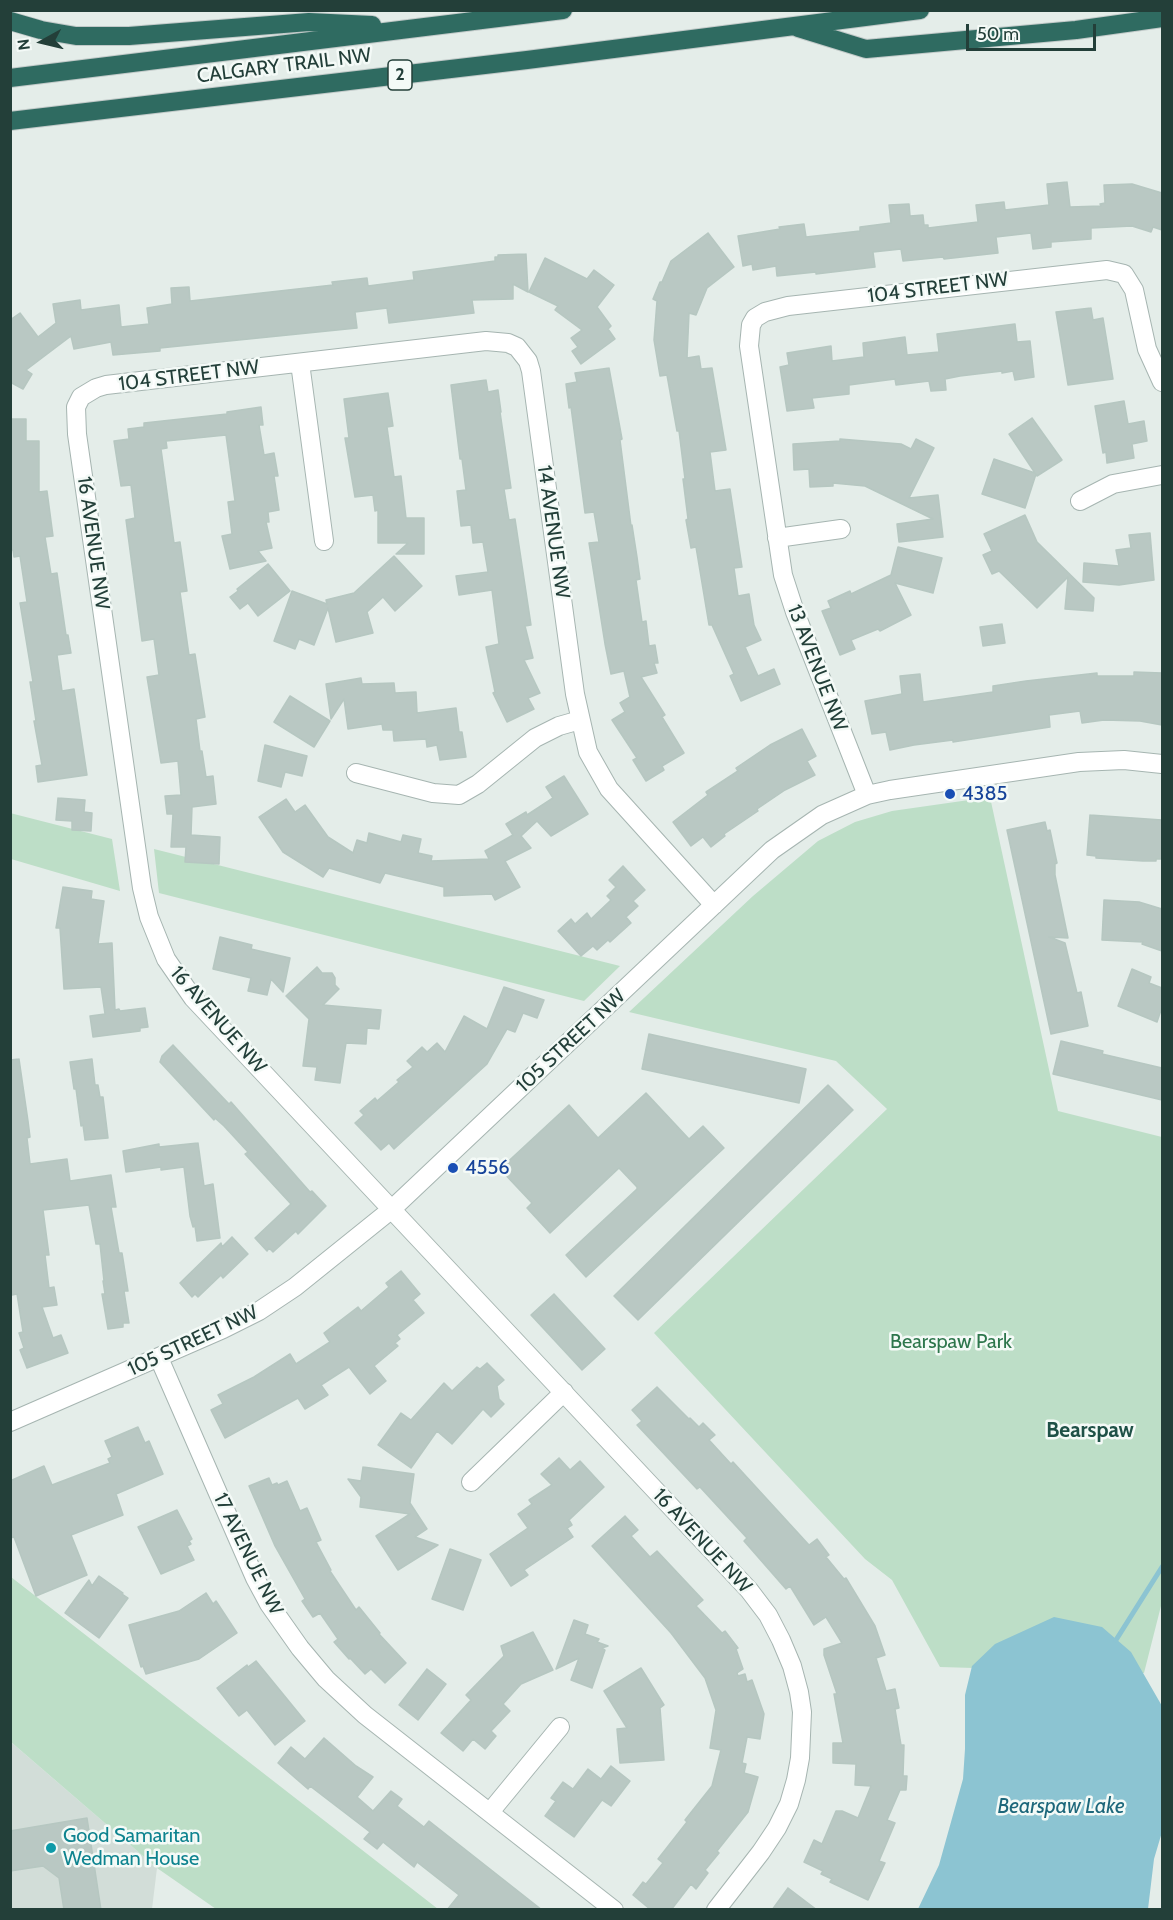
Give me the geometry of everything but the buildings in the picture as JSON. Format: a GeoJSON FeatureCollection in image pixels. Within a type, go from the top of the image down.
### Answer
{"type":"FeatureCollection","features":[{"type":"Feature","properties":{"kind":"highway","name":"2"},"geometry":{"type":"LineString","coordinates":[[10,78],[563,10]]}},
{"type":"Feature","properties":{"kind":"highway","name":"CALGARY TRAIL NW"},"geometry":{"type":"LineString","coordinates":[[10,121],[527,60],[920,10]]}},
{"type":"Feature","properties":{"kind":"highway"},"geometry":{"type":"LineString","coordinates":[[790,26],[866,49],[1076,30],[1162,18]]}},
{"type":"Feature","properties":{"kind":"highway"},"geometry":{"type":"LineString","coordinates":[[10,21],[41,30],[76,36],[129,36],[309,22],[426,27]]}},
{"type":"Feature","properties":{"kind":"street","name":"104 STREET NW"},"geometry":{"type":"LineString","coordinates":[[755,318],[765,312],[788,306],[1107,270],[1124,274],[1134,290],[1147,349],[1162,382]]}},
{"type":"Feature","properties":{"kind":"street","name":"13 AVENUE NW"},"geometry":{"type":"LineString","coordinates":[[755,318],[749,346],[783,575],[795,612],[867,795]]}},
{"type":"Feature","properties":{"kind":"street","name":"104 STREET NW"},"geometry":{"type":"LineString","coordinates":[[81,397],[106,385],[486,341],[508,343],[517,347]]}},
{"type":"Feature","properties":{"kind":"street","name":"14 AVENUE NW"},"geometry":{"type":"LineString","coordinates":[[517,347],[528,361],[531,371],[580,720],[588,752],[609,789],[714,905]]}},
{"type":"Feature","properties":{"kind":"street"},"geometry":{"type":"LineString","coordinates":[[300,363],[324,542]]}},
{"type":"Feature","properties":{"kind":"street","name":"16 AVENUE NW"},"geometry":{"type":"LineString","coordinates":[[81,397],[76,407],[77,434],[142,888],[149,917],[166,959],[193,998],[749,1590],[768,1615],[782,1640],[792,1666],[802,1712],[800,1758],[789,1804],[761,1852],[716,1910]]}},
{"type":"Feature","properties":{"kind":"street"},"geometry":{"type":"LineString","coordinates":[[1080,501],[1113,484],[1162,474]]}},
{"type":"Feature","properties":{"kind":"street"},"geometry":{"type":"LineString","coordinates":[[777,538],[841,529]]}},
{"type":"Feature","properties":{"kind":"street"},"geometry":{"type":"LineString","coordinates":[[356,773],[433,793],[459,795],[478,784],[535,738],[559,726],[580,720]]}},
{"type":"Feature","properties":{"kind":"street","name":"105 STREET NW"},"geometry":{"type":"LineString","coordinates":[[10,1422],[159,1358],[259,1311],[330,1260],[392,1209],[772,850],[796,831],[822,815],[867,795],[901,788],[1079,762],[1124,760],[1162,764]]}},
{"type":"Feature","properties":{"kind":"street","name":"17 AVENUE NW"},"geometry":{"type":"LineString","coordinates":[[159,1358],[242,1550],[269,1604],[284,1627],[326,1679],[365,1715],[614,1910]]}},
{"type":"Feature","properties":{"kind":"street"},"geometry":{"type":"LineString","coordinates":[[471,1482],[564,1392]]}},
{"type":"Feature","properties":{"kind":"street"},"geometry":{"type":"LineString","coordinates":[[490,1812],[560,1727]]}},
{"type":"Feature","properties":{"kind":"shaded area"},"geometry":{"type":"Polygon","coordinates":[[[12,1743],[157,1868],[152,1909],[11,1909],[12,1743]]]}},
{"type":"Feature","properties":{"kind":"green space","name":"Bearspaw Park"},"geometry":{"type":"Polygon","coordinates":[[[990,797],[1058,1111],[1162,1137],[1162,1602],[1144,1673],[940,1667],[892,1580],[865,1559],[654,1333],[887,1109],[836,1061],[629,1012],[753,896],[818,841],[855,822],[892,811],[990,797]]]}},
{"type":"Feature","properties":{"kind":"green space"},"geometry":{"type":"Polygon","coordinates":[[[10,813],[112,839],[120,891],[11,859],[10,813]]]}},
{"type":"Feature","properties":{"kind":"green space"},"geometry":{"type":"Polygon","coordinates":[[[154,849],[620,966],[584,1001],[159,893],[154,849]]]}},
{"type":"Feature","properties":{"kind":"green space"},"geometry":{"type":"Polygon","coordinates":[[[11,1577],[438,1909],[216,1909],[157,1868],[11,1742],[11,1577]]]}},
{"type":"Feature","properties":{"kind":"water","name":"Bearspaw Lake"},"geometry":{"type":"Polygon","coordinates":[[[1054,1617],[1102,1627],[1131,1652],[1162,1706],[1162,1832],[1154,1859],[1148,1909],[918,1909],[939,1865],[963,1779],[965,1695],[972,1666],[995,1644],[1054,1617]]]}},
{"type":"Feature","properties":{"kind":"waterway"},"geometry":{"type":"LineString","coordinates":[[1116,1640],[1162,1567]]}},
{"type":"Feature","properties":{"kind":"place","name":"4385"},"geometry":{"type":"Point","coordinates":[950,794]}},
{"type":"Feature","properties":{"kind":"place","name":"4556"},"geometry":{"type":"Point","coordinates":[453,1168]}},
{"type":"Feature","properties":{"kind":"place","name":"Good Samaritan Wedman House"},"geometry":{"type":"Point","coordinates":[51,1848]}},
{"type":"Feature","properties":{"kind":"district","name":"Bearspaw"},"geometry":{"type":"Point","coordinates":[1090,1431]}}]}
